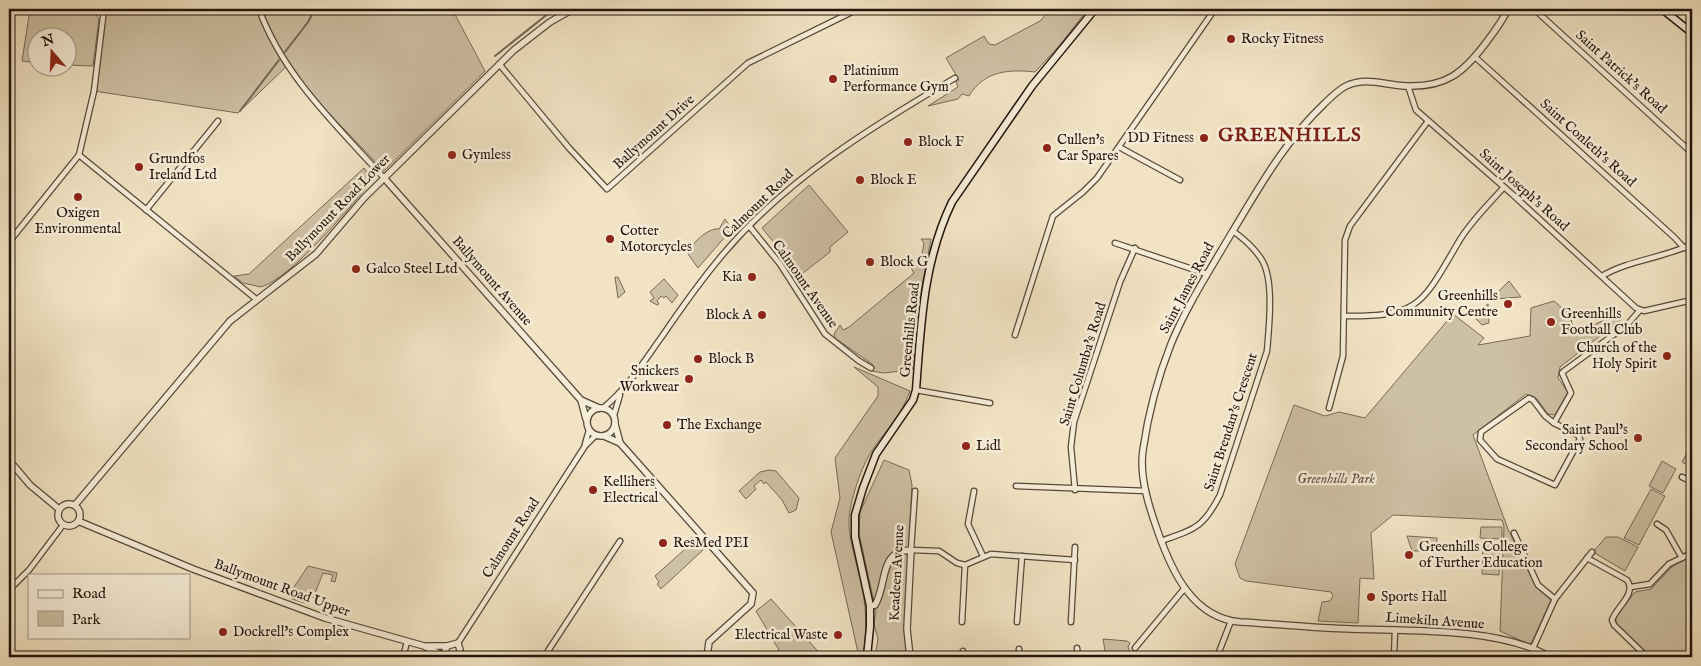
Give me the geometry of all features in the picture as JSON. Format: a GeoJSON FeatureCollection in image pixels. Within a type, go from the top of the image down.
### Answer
{"type":"FeatureCollection","features":[{"type":"Feature","properties":{"kind":"main road","name":"Greenhills Road"},"geometry":{"type":"LineString","coordinates":[[867,657],[870,606],[856,537],[857,506],[876,454],[908,411],[916,390],[922,305],[942,222],[952,202],[1032,86],[1095,9]]}},
{"type":"Feature","properties":{"kind":"main road"},"geometry":{"type":"LineString","coordinates":[[1662,9],[1692,33]]}},
{"type":"Feature","properties":{"kind":"street"},"geometry":{"type":"LineString","coordinates":[[9,242],[79,155],[94,91],[104,9]]}},
{"type":"Feature","properties":{"kind":"street"},"geometry":{"type":"LineString","coordinates":[[259,9],[279,51],[319,107],[385,179]]}},
{"type":"Feature","properties":{"kind":"street","name":"Ballymount Road Lower"},"geometry":{"type":"LineString","coordinates":[[75,505],[215,338],[256,300],[316,254],[364,198],[500,65],[550,22],[573,9]]}},
{"type":"Feature","properties":{"kind":"street","name":"Ballymount Drive"},"geometry":{"type":"LineString","coordinates":[[500,65],[569,148],[607,189],[748,63],[769,51],[858,9]]}},
{"type":"Feature","properties":{"kind":"street"},"geometry":{"type":"LineString","coordinates":[[1015,334],[1053,216],[1090,185],[1119,147],[1215,9]]}},
{"type":"Feature","properties":{"kind":"street","name":"Saint James Road"},"geometry":{"type":"LineString","coordinates":[[1314,627],[1231,622],[1204,609],[1184,588],[1161,541],[1146,491],[1142,451],[1174,337],[1207,274],[1268,171],[1308,120],[1346,86],[1359,82],[1372,81],[1408,86],[1449,80],[1462,71],[1475,57],[1502,22],[1508,9]]}},
{"type":"Feature","properties":{"kind":"street","name":"Saint Patrick's Road"},"geometry":{"type":"LineString","coordinates":[[1534,9],[1692,153]]}},
{"type":"Feature","properties":{"kind":"street","name":"Saint Conleth's Road"},"geometry":{"type":"LineString","coordinates":[[1475,57],[1684,248]]}},
{"type":"Feature","properties":{"kind":"street","name":"Calmount Road"},"geometry":{"type":"LineString","coordinates":[[614,415],[621,394],[688,298],[725,252],[750,227],[830,156],[884,119],[955,78]]}},
{"type":"Feature","properties":{"kind":"street","name":"Saint Joseph's Road"},"geometry":{"type":"LineString","coordinates":[[1408,86],[1416,110],[1504,187],[1633,306],[1640,310]]}},
{"type":"Feature","properties":{"kind":"street"},"geometry":{"type":"LineString","coordinates":[[146,210],[218,121]]}},
{"type":"Feature","properties":{"kind":"street"},"geometry":{"type":"LineString","coordinates":[[1329,408],[1343,356],[1345,240],[1350,226],[1428,121]]}},
{"type":"Feature","properties":{"kind":"street"},"geometry":{"type":"LineString","coordinates":[[1119,147],[1180,180]]}},
{"type":"Feature","properties":{"kind":"street"},"geometry":{"type":"LineString","coordinates":[[79,155],[256,300]]}},
{"type":"Feature","properties":{"kind":"street","name":"Ballymount Avenue"},"geometry":{"type":"LineString","coordinates":[[385,179],[580,400],[587,421]]}},
{"type":"Feature","properties":{"kind":"street"},"geometry":{"type":"LineString","coordinates":[[1344,316],[1376,316],[1396,313],[1404,310],[1428,294],[1459,241],[1504,187]]}},
{"type":"Feature","properties":{"kind":"street","name":"Calmount Avenue"},"geometry":{"type":"LineString","coordinates":[[750,227],[780,264],[825,334],[859,361],[871,368]]}},
{"type":"Feature","properties":{"kind":"street","name":"Saint Brendan's Crescent"},"geometry":{"type":"LineString","coordinates":[[1161,541],[1194,529],[1209,515],[1220,495],[1267,351],[1269,328],[1266,272],[1257,253],[1233,231]]}},
{"type":"Feature","properties":{"kind":"street"},"geometry":{"type":"LineString","coordinates":[[1115,243],[1135,248],[1207,274]]}},
{"type":"Feature","properties":{"kind":"street"},"geometry":{"type":"LineString","coordinates":[[1602,276],[1614,269],[1654,259],[1692,244]]}},
{"type":"Feature","properties":{"kind":"street","name":"Saint Columba's Road"},"geometry":{"type":"LineString","coordinates":[[1075,490],[1071,447],[1074,422],[1120,282],[1135,248]]}},
{"type":"Feature","properties":{"kind":"street"},"geometry":{"type":"LineString","coordinates":[[1554,423],[1571,393],[1571,388],[1562,374],[1564,371],[1627,325],[1640,310],[1692,300]]}},
{"type":"Feature","properties":{"kind":"street"},"geometry":{"type":"LineString","coordinates":[[916,390],[990,403]]}},
{"type":"Feature","properties":{"kind":"street","name":"Calmount Road"},"geometry":{"type":"LineString","coordinates":[[601,408],[621,394]]}},
{"type":"Feature","properties":{"kind":"street"},"geometry":{"type":"LineString","coordinates":[[1529,398],[1554,423],[1578,435],[1580,439],[1555,485],[1497,459],[1479,436],[1481,432],[1529,398]]}},
{"type":"Feature","properties":{"kind":"street","name":"Ballymount Avenue"},"geometry":{"type":"LineString","coordinates":[[580,400],[601,408]]}},
{"type":"Feature","properties":{"kind":"street"},"geometry":{"type":"LineString","coordinates":[[620,443],[614,415],[601,408],[591,412],[587,421],[590,430],[596,435],[604,436],[620,443],[753,593],[752,604],[709,642],[707,657]]}},
{"type":"Feature","properties":{"kind":"street"},"geometry":{"type":"LineString","coordinates":[[604,436],[612,432],[615,424]]}},
{"type":"Feature","properties":{"kind":"street","name":"Calmount Road"},"geometry":{"type":"LineString","coordinates":[[585,446],[590,430]]}},
{"type":"Feature","properties":{"kind":"street","name":"Calmount Road"},"geometry":{"type":"LineString","coordinates":[[458,643],[585,446],[596,435]]}},
{"type":"Feature","properties":{"kind":"street"},"geometry":{"type":"LineString","coordinates":[[9,460],[30,485],[59,509]]}},
{"type":"Feature","properties":{"kind":"street"},"geometry":{"type":"LineString","coordinates":[[1682,477],[1692,482]]}},
{"type":"Feature","properties":{"kind":"street"},"geometry":{"type":"LineString","coordinates":[[1016,486],[1075,490],[1146,491]]}},
{"type":"Feature","properties":{"kind":"street","name":"Keadeen Avenue"},"geometry":{"type":"LineString","coordinates":[[910,657],[907,629],[915,491]]}},
{"type":"Feature","properties":{"kind":"street"},"geometry":{"type":"LineString","coordinates":[[974,491],[968,524],[983,556]]}},
{"type":"Feature","properties":{"kind":"street"},"geometry":{"type":"LineString","coordinates":[[68,504],[75,505],[80,513],[78,521],[72,526],[63,525],[57,516],[59,509],[68,504]]}},
{"type":"Feature","properties":{"kind":"street","name":"Ballymount Road Upper"},"geometry":{"type":"LineString","coordinates":[[78,521],[193,569],[302,610],[424,646],[448,646],[458,643]]}},
{"type":"Feature","properties":{"kind":"street"},"geometry":{"type":"LineString","coordinates":[[1657,524],[1666,530],[1682,558]]}},
{"type":"Feature","properties":{"kind":"street"},"geometry":{"type":"LineString","coordinates":[[9,590],[29,570],[63,525]]}},
{"type":"Feature","properties":{"kind":"street"},"geometry":{"type":"LineString","coordinates":[[1514,533],[1538,585],[1555,599]]}},
{"type":"Feature","properties":{"kind":"street"},"geometry":{"type":"LineString","coordinates":[[544,657],[620,541]]}},
{"type":"Feature","properties":{"kind":"street"},"geometry":{"type":"LineString","coordinates":[[1071,622],[1075,548]]}},
{"type":"Feature","properties":{"kind":"street"},"geometry":{"type":"LineString","coordinates":[[870,606],[875,605],[879,598],[887,565],[892,555],[897,551],[939,551],[957,563],[965,565],[991,554],[1075,560]]}},
{"type":"Feature","properties":{"kind":"street"},"geometry":{"type":"LineString","coordinates":[[1533,648],[1555,599],[1592,552]]}},
{"type":"Feature","properties":{"kind":"street"},"geometry":{"type":"LineString","coordinates":[[1631,587],[1650,584],[1669,564],[1692,553]]}},
{"type":"Feature","properties":{"kind":"street"},"geometry":{"type":"LineString","coordinates":[[1018,622],[1022,556]]}},
{"type":"Feature","properties":{"kind":"street"},"geometry":{"type":"LineString","coordinates":[[1587,558],[1627,580],[1631,587],[1630,594],[1612,620],[1614,625],[1646,657]]}},
{"type":"Feature","properties":{"kind":"street"},"geometry":{"type":"LineString","coordinates":[[962,622],[965,565]]}},
{"type":"Feature","properties":{"kind":"street"},"geometry":{"type":"LineString","coordinates":[[1135,648],[1184,588]]}},
{"type":"Feature","properties":{"kind":"street"},"geometry":{"type":"LineString","coordinates":[[1218,657],[1231,622]]}},
{"type":"Feature","properties":{"kind":"street","name":"Limekiln Avenue"},"geometry":{"type":"LineString","coordinates":[[1314,627],[1395,630],[1498,638],[1533,648],[1550,657]]}},
{"type":"Feature","properties":{"kind":"street"},"geometry":{"type":"LineString","coordinates":[[1394,657],[1395,630]]}},
{"type":"Feature","properties":{"kind":"street"},"geometry":{"type":"LineString","coordinates":[[403,657],[407,642]]}},
{"type":"Feature","properties":{"kind":"street"},"geometry":{"type":"LineString","coordinates":[[457,657],[460,650],[458,643]]}},
{"type":"Feature","properties":{"kind":"street","name":"Ballymount Road Upper"},"geometry":{"type":"LineString","coordinates":[[424,646],[438,653],[439,657]]}},
{"type":"Feature","properties":{"kind":"street"},"geometry":{"type":"LineString","coordinates":[[443,657],[448,646]]}},
{"type":"Feature","properties":{"kind":"street"},"geometry":{"type":"LineString","coordinates":[[1077,648],[1078,657]]}},
{"type":"Feature","properties":{"kind":"street"},"geometry":{"type":"LineString","coordinates":[[1018,649],[1020,657]]}},
{"type":"Feature","properties":{"kind":"street"},"geometry":{"type":"LineString","coordinates":[[964,651],[965,657]]}},
{"type":"Feature","properties":{"kind":"green space"},"geometry":{"type":"Polygon","coordinates":[[[30,9],[93,11],[99,19],[93,66],[78,65],[78,28],[28,28],[28,62],[22,61],[30,9]]]}},
{"type":"Feature","properties":{"kind":"green space"},"geometry":{"type":"Polygon","coordinates":[[[104,9],[452,9],[485,71],[384,171],[323,107],[288,65],[238,113],[94,91],[104,9]]]}},
{"type":"Feature","properties":{"kind":"green space"},"geometry":{"type":"Polygon","coordinates":[[[1051,9],[1057,9],[1059,13],[1067,9],[1088,9],[1059,46],[1035,72],[1015,71],[998,74],[982,81],[969,96],[962,94],[958,99],[928,106],[958,87],[956,82],[959,80],[946,58],[984,36],[989,44],[995,45],[1040,21],[1051,9]]]}},
{"type":"Feature","properties":{"kind":"green space"},"geometry":{"type":"Polygon","coordinates":[[[364,168],[371,178],[369,184],[318,242],[288,271],[261,287],[243,283],[234,276],[249,274],[364,168]]]}},
{"type":"Feature","properties":{"kind":"green space"},"geometry":{"type":"Polygon","coordinates":[[[809,185],[848,232],[830,247],[830,252],[798,277],[785,256],[762,228],[809,185]]]}},
{"type":"Feature","properties":{"kind":"green space"},"geometry":{"type":"Polygon","coordinates":[[[725,219],[732,229],[698,268],[688,254],[689,250],[705,233],[719,229],[725,219]]]}},
{"type":"Feature","properties":{"kind":"green space"},"geometry":{"type":"Polygon","coordinates":[[[921,239],[931,239],[916,317],[912,370],[883,373],[872,371],[874,367],[872,364],[835,338],[834,334],[840,325],[843,330],[849,327],[914,273],[911,268],[921,260],[924,243],[921,239]]]}},
{"type":"Feature","properties":{"kind":"green space"},"geometry":{"type":"Polygon","coordinates":[[[615,277],[618,277],[625,292],[618,298],[615,277]]]}},
{"type":"Feature","properties":{"kind":"green space"},"geometry":{"type":"Polygon","coordinates":[[[664,279],[678,295],[672,303],[666,296],[664,298],[661,296],[657,301],[659,304],[657,305],[650,301],[654,298],[650,292],[664,279]]]}},
{"type":"Feature","properties":{"kind":"green space"},"geometry":{"type":"Polygon","coordinates":[[[1509,281],[1521,297],[1494,299],[1494,296],[1509,281]]]}},
{"type":"Feature","properties":{"kind":"green space","name":"Greenhills Park"},"geometry":{"type":"Polygon","coordinates":[[[1554,301],[1570,315],[1573,328],[1592,326],[1618,313],[1622,319],[1560,367],[1558,378],[1568,392],[1555,415],[1548,414],[1537,399],[1526,394],[1473,435],[1508,529],[1536,587],[1551,600],[1532,642],[1528,644],[1500,631],[1504,527],[1502,520],[1393,515],[1371,533],[1374,579],[1360,578],[1358,623],[1318,621],[1322,602],[1330,601],[1333,596],[1331,592],[1246,581],[1240,578],[1235,564],[1294,405],[1325,416],[1339,412],[1365,418],[1453,314],[1484,338],[1478,345],[1530,336],[1531,308],[1554,301]]]}},
{"type":"Feature","properties":{"kind":"green space"},"geometry":{"type":"Polygon","coordinates":[[[1488,304],[1489,323],[1482,325],[1473,316],[1488,304]]]}},
{"type":"Feature","properties":{"kind":"green space"},"geometry":{"type":"Polygon","coordinates":[[[854,367],[910,391],[898,414],[873,449],[865,464],[854,494],[850,513],[849,527],[861,581],[866,624],[863,657],[859,657],[831,532],[840,498],[835,458],[878,396],[878,387],[854,367]]]}},
{"type":"Feature","properties":{"kind":"green space"},"geometry":{"type":"Polygon","coordinates":[[[1692,444],[1692,468],[1682,462],[1692,444]]]}},
{"type":"Feature","properties":{"kind":"green space"},"geometry":{"type":"Polygon","coordinates":[[[884,460],[909,470],[912,485],[904,631],[907,657],[875,657],[878,639],[874,624],[876,611],[859,533],[860,512],[884,460]]]}},
{"type":"Feature","properties":{"kind":"green space"},"geometry":{"type":"Polygon","coordinates":[[[1662,461],[1676,469],[1663,493],[1649,486],[1662,461]]]}},
{"type":"Feature","properties":{"kind":"green space"},"geometry":{"type":"Polygon","coordinates":[[[776,471],[799,498],[796,510],[789,513],[782,500],[766,482],[764,484],[761,480],[754,486],[756,489],[746,499],[739,491],[760,472],[776,471]]]}},
{"type":"Feature","properties":{"kind":"green space"},"geometry":{"type":"Polygon","coordinates":[[[1651,489],[1665,496],[1639,545],[1624,538],[1651,489]]]}},
{"type":"Feature","properties":{"kind":"green space"},"geometry":{"type":"Polygon","coordinates":[[[1481,527],[1502,527],[1502,539],[1480,538],[1481,527]]]}},
{"type":"Feature","properties":{"kind":"green space"},"geometry":{"type":"Polygon","coordinates":[[[1407,536],[1437,538],[1436,551],[1412,551],[1407,536]]]}},
{"type":"Feature","properties":{"kind":"green space"},"geometry":{"type":"Polygon","coordinates":[[[692,537],[703,550],[661,589],[657,584],[659,582],[655,576],[684,550],[686,546],[684,543],[692,537]]]}},
{"type":"Feature","properties":{"kind":"green space"},"geometry":{"type":"Polygon","coordinates":[[[1606,537],[1618,537],[1638,547],[1625,571],[1593,552],[1606,537]]]}},
{"type":"Feature","properties":{"kind":"green space"},"geometry":{"type":"Polygon","coordinates":[[[1483,543],[1500,544],[1499,575],[1482,574],[1483,543]]]}},
{"type":"Feature","properties":{"kind":"green space"},"geometry":{"type":"Polygon","coordinates":[[[1692,556],[1692,653],[1685,657],[1649,657],[1617,624],[1615,617],[1635,592],[1651,589],[1673,566],[1692,556]]]}},
{"type":"Feature","properties":{"kind":"green space"},"geometry":{"type":"Polygon","coordinates":[[[308,566],[337,573],[335,582],[331,581],[333,575],[323,573],[314,596],[305,603],[292,599],[290,593],[308,566]]]}},
{"type":"Feature","properties":{"kind":"green space"},"geometry":{"type":"Polygon","coordinates":[[[771,599],[823,657],[783,657],[756,611],[771,599]]]}},
{"type":"Feature","properties":{"kind":"green space"},"geometry":{"type":"Polygon","coordinates":[[[1103,639],[1127,641],[1130,643],[1128,647],[1132,657],[1106,657],[1103,639]]]}},
{"type":"Feature","properties":{"kind":"waterway"},"geometry":{"type":"LineString","coordinates":[[285,52],[308,22],[315,9]]}},
{"type":"Feature","properties":{"kind":"waterway"},"geometry":{"type":"LineString","coordinates":[[495,56],[554,9]]}},
{"type":"Feature","properties":{"kind":"waterway"},"geometry":{"type":"LineString","coordinates":[[240,111],[279,60]]}},
{"type":"Feature","properties":{"kind":"place","name":"Rocky Fitness"},"geometry":{"type":"Point","coordinates":[1231,39]}},
{"type":"Feature","properties":{"kind":"place","name":"Platinium Performance Gym"},"geometry":{"type":"Point","coordinates":[833,79]}},
{"type":"Feature","properties":{"kind":"place","name":"DD Fitness"},"geometry":{"type":"Point","coordinates":[1204,138]}},
{"type":"Feature","properties":{"kind":"place","name":"Block F"},"geometry":{"type":"Point","coordinates":[908,142]}},
{"type":"Feature","properties":{"kind":"place","name":"Cullen's Car Spares"},"geometry":{"type":"Point","coordinates":[1047,148]}},
{"type":"Feature","properties":{"kind":"place","name":"Gymless"},"geometry":{"type":"Point","coordinates":[452,155]}},
{"type":"Feature","properties":{"kind":"place","name":"Grundfos Ireland Ltd"},"geometry":{"type":"Point","coordinates":[139,167]}},
{"type":"Feature","properties":{"kind":"place","name":"Block E"},"geometry":{"type":"Point","coordinates":[860,180]}},
{"type":"Feature","properties":{"kind":"place","name":"Oxigen Environmental"},"geometry":{"type":"Point","coordinates":[78,197]}},
{"type":"Feature","properties":{"kind":"place","name":"Cotter Motorcycles"},"geometry":{"type":"Point","coordinates":[610,239]}},
{"type":"Feature","properties":{"kind":"place","name":"Block G"},"geometry":{"type":"Point","coordinates":[870,262]}},
{"type":"Feature","properties":{"kind":"place","name":"Galco Steel Ltd"},"geometry":{"type":"Point","coordinates":[356,269]}},
{"type":"Feature","properties":{"kind":"place","name":"Kia"},"geometry":{"type":"Point","coordinates":[752,277]}},
{"type":"Feature","properties":{"kind":"place","name":"Greenhills Community Centre"},"geometry":{"type":"Point","coordinates":[1508,304]}},
{"type":"Feature","properties":{"kind":"place","name":"Block A"},"geometry":{"type":"Point","coordinates":[762,315]}},
{"type":"Feature","properties":{"kind":"place","name":"Greenhills Football Club"},"geometry":{"type":"Point","coordinates":[1551,322]}},
{"type":"Feature","properties":{"kind":"place","name":"Church of the Holy Spirit"},"geometry":{"type":"Point","coordinates":[1667,356]}},
{"type":"Feature","properties":{"kind":"place","name":"Block B"},"geometry":{"type":"Point","coordinates":[698,359]}},
{"type":"Feature","properties":{"kind":"place","name":"Snickers Workwear"},"geometry":{"type":"Point","coordinates":[689,379]}},
{"type":"Feature","properties":{"kind":"place","name":"The Exchange"},"geometry":{"type":"Point","coordinates":[667,425]}},
{"type":"Feature","properties":{"kind":"place","name":"Saint Paul's Secondary School"},"geometry":{"type":"Point","coordinates":[1638,438]}},
{"type":"Feature","properties":{"kind":"place","name":"Lidl"},"geometry":{"type":"Point","coordinates":[966,446]}},
{"type":"Feature","properties":{"kind":"place","name":"Kellihers Electrical"},"geometry":{"type":"Point","coordinates":[593,490]}},
{"type":"Feature","properties":{"kind":"place","name":"ResMed PEI"},"geometry":{"type":"Point","coordinates":[663,543]}},
{"type":"Feature","properties":{"kind":"place","name":"Greenhills College of Further Education"},"geometry":{"type":"Point","coordinates":[1409,555]}},
{"type":"Feature","properties":{"kind":"place","name":"Sports Hall"},"geometry":{"type":"Point","coordinates":[1371,597]}},
{"type":"Feature","properties":{"kind":"place","name":"Dockrell's Complex"},"geometry":{"type":"Point","coordinates":[223,632]}},
{"type":"Feature","properties":{"kind":"place","name":"Electrical Waste"},"geometry":{"type":"Point","coordinates":[838,635]}},
{"type":"Feature","properties":{"kind":"district","name":"GREENHILLS"},"geometry":{"type":"Point","coordinates":[1290,136]}}]}
